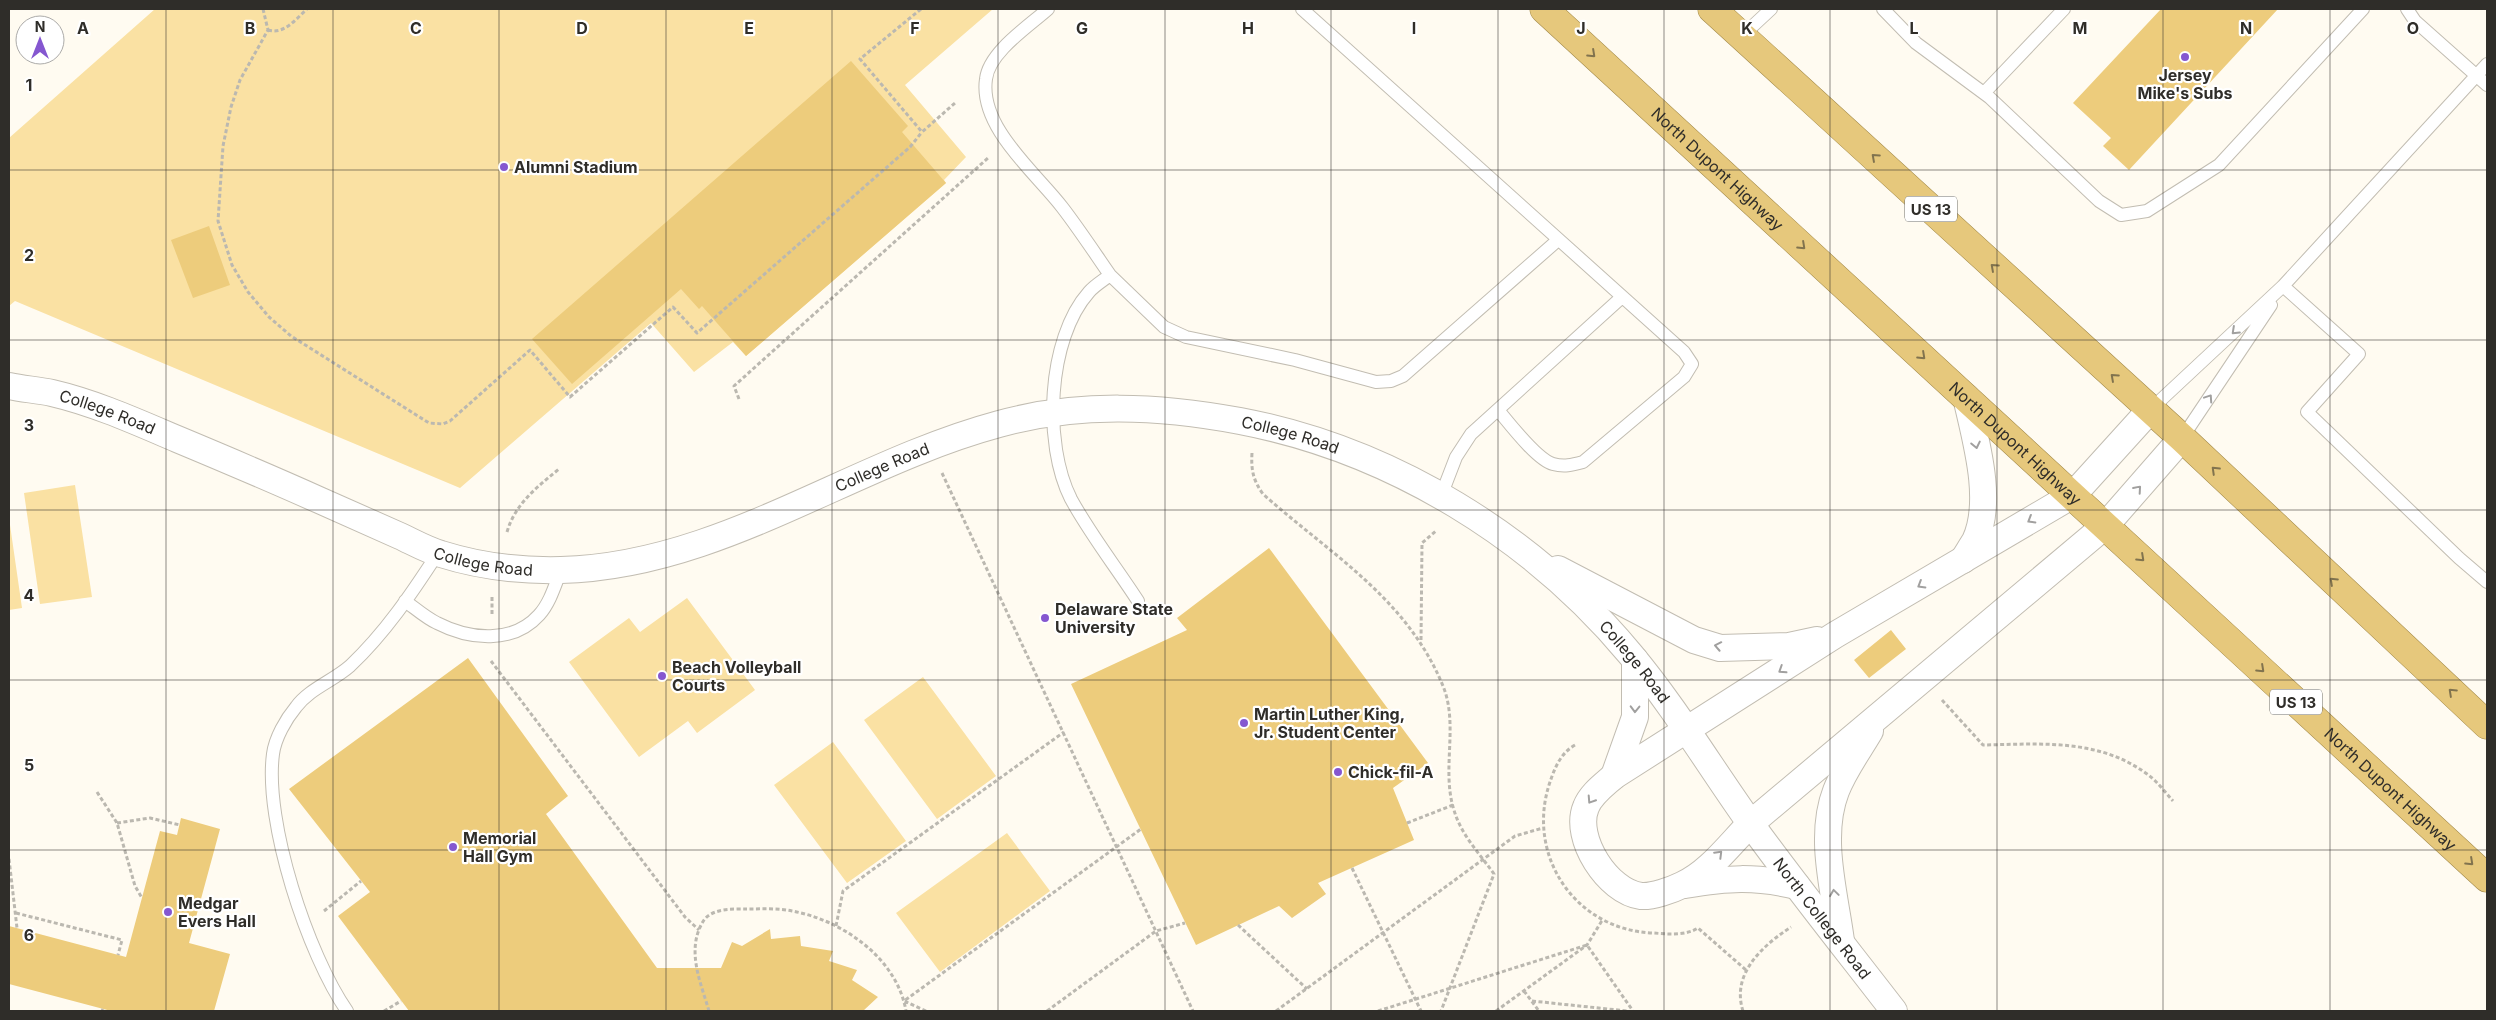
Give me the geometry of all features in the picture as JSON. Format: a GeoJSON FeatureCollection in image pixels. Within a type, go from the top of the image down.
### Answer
{"type":"FeatureCollection","features":[{"type":"Feature","properties":{"kind":"highway","name":"North Dupont Highway"},"geometry":{"type":"LineString","coordinates":[[1544,9],[2487,878]]}},
{"type":"Feature","properties":{"kind":"highway","name":"US 13"},"geometry":{"type":"LineString","coordinates":[[1712,9],[2182,438],[2487,726]]}},
{"type":"Feature","properties":{"kind":"street","name":"College Road"},"geometry":{"type":"LineString","coordinates":[[9,386],[55,394],[127,418],[256,472],[438,553],[502,568],[561,570],[643,561],[711,541],[950,438],[1004,422],[1053,412],[1094,408],[1143,408],[1199,413],[1264,426],[1320,442],[1376,464],[1441,496],[1529,553],[1613,634],[1635,660],[1687,731]]}},
{"type":"Feature","properties":{"kind":"street"},"geometry":{"type":"LineString","coordinates":[[1963,560],[1976,539],[1983,502],[1982,468],[1966,397]]}},
{"type":"Feature","properties":{"kind":"street"},"geometry":{"type":"LineString","coordinates":[[1797,886],[1770,879],[1734,878],[1682,886],[1642,896],[1624,889],[1603,872],[1592,854],[1584,830],[1585,808],[1593,795],[1614,776],[1835,635],[2073,495],[2150,410]]}},
{"type":"Feature","properties":{"kind":"street"},"geometry":{"type":"LineString","coordinates":[[1682,886],[1698,876],[1750,824],[2106,525],[2182,438]]}},
{"type":"Feature","properties":{"kind":"street"},"geometry":{"type":"LineString","coordinates":[[1529,553],[1694,640],[1712,645],[1760,649],[1790,646],[1835,635]]}},
{"type":"Feature","properties":{"kind":"street"},"geometry":{"type":"LineString","coordinates":[[1614,776],[1635,717],[1635,660]]}},
{"type":"Feature","properties":{"kind":"street"},"geometry":{"type":"LineString","coordinates":[[1841,942],[1829,854],[1829,821],[1836,791],[1878,716]]}},
{"type":"Feature","properties":{"kind":"street"},"geometry":{"type":"LineString","coordinates":[[1687,731],[1750,824]]}},
{"type":"Feature","properties":{"kind":"street","name":"North College Road"},"geometry":{"type":"LineString","coordinates":[[1750,824],[1894,1011]]}},
{"type":"Feature","properties":{"kind":"lane"},"geometry":{"type":"LineString","coordinates":[[1048,9],[998,53],[986,78],[986,102],[1001,134],[1061,206],[1110,275],[1164,327],[1186,337],[1295,360],[1376,382],[1391,381],[1403,376],[1558,240]]}},
{"type":"Feature","properties":{"kind":"lane"},"geometry":{"type":"LineString","coordinates":[[1302,9],[1684,352],[1692,364],[1684,377],[1583,462],[1567,467],[1550,464],[1526,444],[1498,410]]}},
{"type":"Feature","properties":{"kind":"lane"},"geometry":{"type":"LineString","coordinates":[[1742,36],[1771,9]]}},
{"type":"Feature","properties":{"kind":"lane"},"geometry":{"type":"LineString","coordinates":[[1883,9],[1916,43],[1984,93],[2099,201],[2121,215],[2147,211],[2219,165],[2363,9]]}},
{"type":"Feature","properties":{"kind":"lane"},"geometry":{"type":"LineString","coordinates":[[1984,93],[2064,9]]}},
{"type":"Feature","properties":{"kind":"lane"},"geometry":{"type":"LineString","coordinates":[[2407,9],[2415,21],[2487,85]]}},
{"type":"Feature","properties":{"kind":"lane"},"geometry":{"type":"LineString","coordinates":[[2150,410],[2283,286],[2487,64]]}},
{"type":"Feature","properties":{"kind":"lane"},"geometry":{"type":"LineString","coordinates":[[1110,275],[1090,292],[1071,320],[1060,348],[1053,412],[1054,440],[1059,464],[1071,498],[1138,601]]}},
{"type":"Feature","properties":{"kind":"lane"},"geometry":{"type":"LineString","coordinates":[[2182,438],[2283,286]]}},
{"type":"Feature","properties":{"kind":"lane"},"geometry":{"type":"LineString","coordinates":[[2283,286],[2359,354],[2307,412],[2459,558],[2487,582]]}},
{"type":"Feature","properties":{"kind":"lane"},"geometry":{"type":"LineString","coordinates":[[1441,496],[1456,457],[1471,434],[1622,298]]}},
{"type":"Feature","properties":{"kind":"lane"},"geometry":{"type":"LineString","coordinates":[[347,1011],[317,958],[295,896],[278,829],[271,784],[273,752],[282,727],[296,705],[349,667],[392,620],[438,553]]}},
{"type":"Feature","properties":{"kind":"lane"},"geometry":{"type":"LineString","coordinates":[[406,601],[436,623],[473,636],[502,636],[528,626],[540,614],[561,570]]}},
{"type":"Feature","properties":{"kind":"path"},"geometry":{"type":"LineString","coordinates":[[262,9],[268,30],[240,80],[230,107],[223,146],[218,221],[232,265],[248,292],[269,317],[291,336],[429,423],[443,424],[450,421],[530,350],[570,397],[672,307],[697,333],[903,154],[922,132],[955,103]]}},
{"type":"Feature","properties":{"kind":"path"},"geometry":{"type":"LineString","coordinates":[[268,30],[282,31],[307,9]]}},
{"type":"Feature","properties":{"kind":"path"},"geometry":{"type":"LineString","coordinates":[[921,9],[860,59],[922,132]]}},
{"type":"Feature","properties":{"kind":"path"},"geometry":{"type":"LineString","coordinates":[[739,399],[734,386],[988,158]]}},
{"type":"Feature","properties":{"kind":"path"},"geometry":{"type":"LineString","coordinates":[[1253,449],[1252,471],[1254,482],[1263,494],[1374,586],[1421,641],[1443,686],[1448,704],[1449,786],[1453,805],[1467,838],[1494,874],[1442,1011]]}},
{"type":"Feature","properties":{"kind":"path"},"geometry":{"type":"LineString","coordinates":[[507,532],[516,510],[539,485],[559,469]]}},
{"type":"Feature","properties":{"kind":"path"},"geometry":{"type":"LineString","coordinates":[[940,470],[1193,1011]]}},
{"type":"Feature","properties":{"kind":"path"},"geometry":{"type":"LineString","coordinates":[[1421,641],[1422,543],[1437,530]]}},
{"type":"Feature","properties":{"kind":"path"},"geometry":{"type":"LineString","coordinates":[[492,596],[492,620]]}},
{"type":"Feature","properties":{"kind":"path"},"geometry":{"type":"LineString","coordinates":[[491,661],[685,917],[699,930]]}},
{"type":"Feature","properties":{"kind":"path"},"geometry":{"type":"LineString","coordinates":[[1942,699],[1983,745],[2064,744],[2098,749],[2146,773],[2173,802]]}},
{"type":"Feature","properties":{"kind":"path"},"geometry":{"type":"LineString","coordinates":[[836,926],[843,891],[1064,732]]}},
{"type":"Feature","properties":{"kind":"path"},"geometry":{"type":"LineString","coordinates":[[97,792],[117,823],[135,886],[142,898]]}},
{"type":"Feature","properties":{"kind":"path"},"geometry":{"type":"LineString","coordinates":[[1407,823],[1453,805]]}},
{"type":"Feature","properties":{"kind":"path"},"geometry":{"type":"LineString","coordinates":[[117,823],[150,818],[180,825]]}},
{"type":"Feature","properties":{"kind":"path"},"geometry":{"type":"LineString","coordinates":[[1276,1011],[1515,836],[1543,828]]}},
{"type":"Feature","properties":{"kind":"path"},"geometry":{"type":"LineString","coordinates":[[926,1011],[904,1001],[1141,830]]}},
{"type":"Feature","properties":{"kind":"path"},"geometry":{"type":"LineString","coordinates":[[9,859],[17,928]]}},
{"type":"Feature","properties":{"kind":"path"},"geometry":{"type":"LineString","coordinates":[[1352,868],[1382,934],[1421,1011]]}},
{"type":"Feature","properties":{"kind":"path"},"geometry":{"type":"LineString","coordinates":[[306,926],[361,881]]}},
{"type":"Feature","properties":{"kind":"path"},"geometry":{"type":"LineString","coordinates":[[709,1011],[698,983],[695,963],[699,930],[706,918],[717,912],[730,909],[792,911],[836,926],[854,937],[881,960],[896,985],[906,1011]]}},
{"type":"Feature","properties":{"kind":"path"},"geometry":{"type":"LineString","coordinates":[[16,913],[122,940],[118,955]]}},
{"type":"Feature","properties":{"kind":"path"},"geometry":{"type":"LineString","coordinates":[[1496,1011],[1587,945],[1603,919]]}},
{"type":"Feature","properties":{"kind":"path"},"geometry":{"type":"LineString","coordinates":[[1047,1011],[1156,931],[1185,922]]}},
{"type":"Feature","properties":{"kind":"path"},"geometry":{"type":"LineString","coordinates":[[1744,1011],[1740,989],[1746,970],[1758,953],[1780,934],[1798,923]]}},
{"type":"Feature","properties":{"kind":"path"},"geometry":{"type":"LineString","coordinates":[[1238,925],[1307,989]]}},
{"type":"Feature","properties":{"kind":"path"},"geometry":{"type":"LineString","coordinates":[[1698,928],[1746,970]]}},
{"type":"Feature","properties":{"kind":"path"},"geometry":{"type":"LineString","coordinates":[[1378,1011],[1587,945]]}},
{"type":"Feature","properties":{"kind":"path"},"geometry":{"type":"LineString","coordinates":[[1587,945],[1633,1011]]}},
{"type":"Feature","properties":{"kind":"path"},"geometry":{"type":"LineString","coordinates":[[1524,991],[1540,1011]]}},
{"type":"Feature","properties":{"kind":"path"},"geometry":{"type":"LineString","coordinates":[[384,1011],[401,1001]]}},
{"type":"Feature","properties":{"kind":"path"},"geometry":{"type":"LineString","coordinates":[[1532,1001],[1627,1011]]}},
{"type":"Feature","properties":{"kind":"shaded area"},"geometry":{"type":"Polygon","coordinates":[[[155,9],[993,9],[905,85],[966,157],[944,180],[946,183],[746,356],[733,342],[694,372],[651,323],[460,488],[15,301],[9,306],[9,138],[155,9]]]}},
{"type":"Feature","properties":{"kind":"shaded area"},"geometry":{"type":"Polygon","coordinates":[[[75,485],[92,597],[40,604],[24,493],[75,485]]]}},
{"type":"Feature","properties":{"kind":"shaded area"},"geometry":{"type":"Polygon","coordinates":[[[9,518],[22,608],[9,610],[9,518]]]}},
{"type":"Feature","properties":{"kind":"shaded area","name":"Beach Volleyball Courts"},"geometry":{"type":"Polygon","coordinates":[[[687,598],[755,690],[697,733],[688,721],[639,757],[569,662],[629,618],[640,632],[687,598]]]}},
{"type":"Feature","properties":{"kind":"shaded area"},"geometry":{"type":"Polygon","coordinates":[[[923,677],[996,776],[937,819],[864,720],[923,677]]]}},
{"type":"Feature","properties":{"kind":"shaded area"},"geometry":{"type":"Polygon","coordinates":[[[833,742],[906,841],[847,883],[774,785],[833,742]]]}},
{"type":"Feature","properties":{"kind":"shaded area"},"geometry":{"type":"Polygon","coordinates":[[[1007,833],[1050,891],[940,972],[896,913],[1007,833]]]}},
{"type":"Feature","properties":{"kind":"building"},"geometry":{"type":"Polygon","coordinates":[[[2161,9],[2278,9],[2129,170],[2103,146],[2111,138],[2073,103],[2161,9]]]}},
{"type":"Feature","properties":{"kind":"building"},"geometry":{"type":"Polygon","coordinates":[[[851,61],[908,126],[902,132],[946,183],[746,356],[702,306],[699,309],[681,289],[572,384],[532,339],[851,61]]]}},
{"type":"Feature","properties":{"kind":"building"},"geometry":{"type":"Polygon","coordinates":[[[209,226],[230,285],[193,298],[171,240],[209,226]]]}},
{"type":"Feature","properties":{"kind":"building","name":"Martin Luther King, Jr. Student Center"},"geometry":{"type":"Polygon","coordinates":[[[1269,548],[1428,763],[1393,788],[1414,840],[1318,883],[1326,894],[1292,918],[1279,906],[1196,945],[1071,684],[1187,630],[1177,618],[1269,548]]]}},
{"type":"Feature","properties":{"kind":"building"},"geometry":{"type":"Polygon","coordinates":[[[1891,630],[1906,649],[1869,678],[1854,660],[1891,630]]]}},
{"type":"Feature","properties":{"kind":"building","name":"Memorial Hall Gym"},"geometry":{"type":"Polygon","coordinates":[[[468,658],[568,796],[546,814],[657,968],[721,968],[732,942],[742,946],[770,929],[771,939],[800,936],[801,946],[833,951],[829,961],[857,970],[852,980],[878,997],[863,1011],[409,1011],[338,916],[370,892],[289,789],[468,658]]]}},
{"type":"Feature","properties":{"kind":"building","name":"Medgar Evers Hall"},"geometry":{"type":"Polygon","coordinates":[[[181,818],[220,829],[189,943],[230,954],[214,1011],[111,1011],[9,984],[9,926],[126,957],[160,831],[177,835],[181,818]]]}},
{"type":"Feature","properties":{"kind":"place","name":"Jersey Mike's Subs"},"geometry":{"type":"Point","coordinates":[2185,57]}},
{"type":"Feature","properties":{"kind":"place","name":"Alumni Stadium"},"geometry":{"type":"Point","coordinates":[504,167]}},
{"type":"Feature","properties":{"kind":"place","name":"Delaware State University"},"geometry":{"type":"Point","coordinates":[1045,618]}},
{"type":"Feature","properties":{"kind":"place","name":"Beach Volleyball Courts"},"geometry":{"type":"Point","coordinates":[662,676]}},
{"type":"Feature","properties":{"kind":"place","name":"Martin Luther King, Jr. Student Center"},"geometry":{"type":"Point","coordinates":[1244,723]}},
{"type":"Feature","properties":{"kind":"place","name":"Chick-fil-A"},"geometry":{"type":"Point","coordinates":[1338,772]}},
{"type":"Feature","properties":{"kind":"place","name":"Memorial Hall Gym"},"geometry":{"type":"Point","coordinates":[453,847]}},
{"type":"Feature","properties":{"kind":"place","name":"Medgar Evers Hall"},"geometry":{"type":"Point","coordinates":[168,912]}}]}
